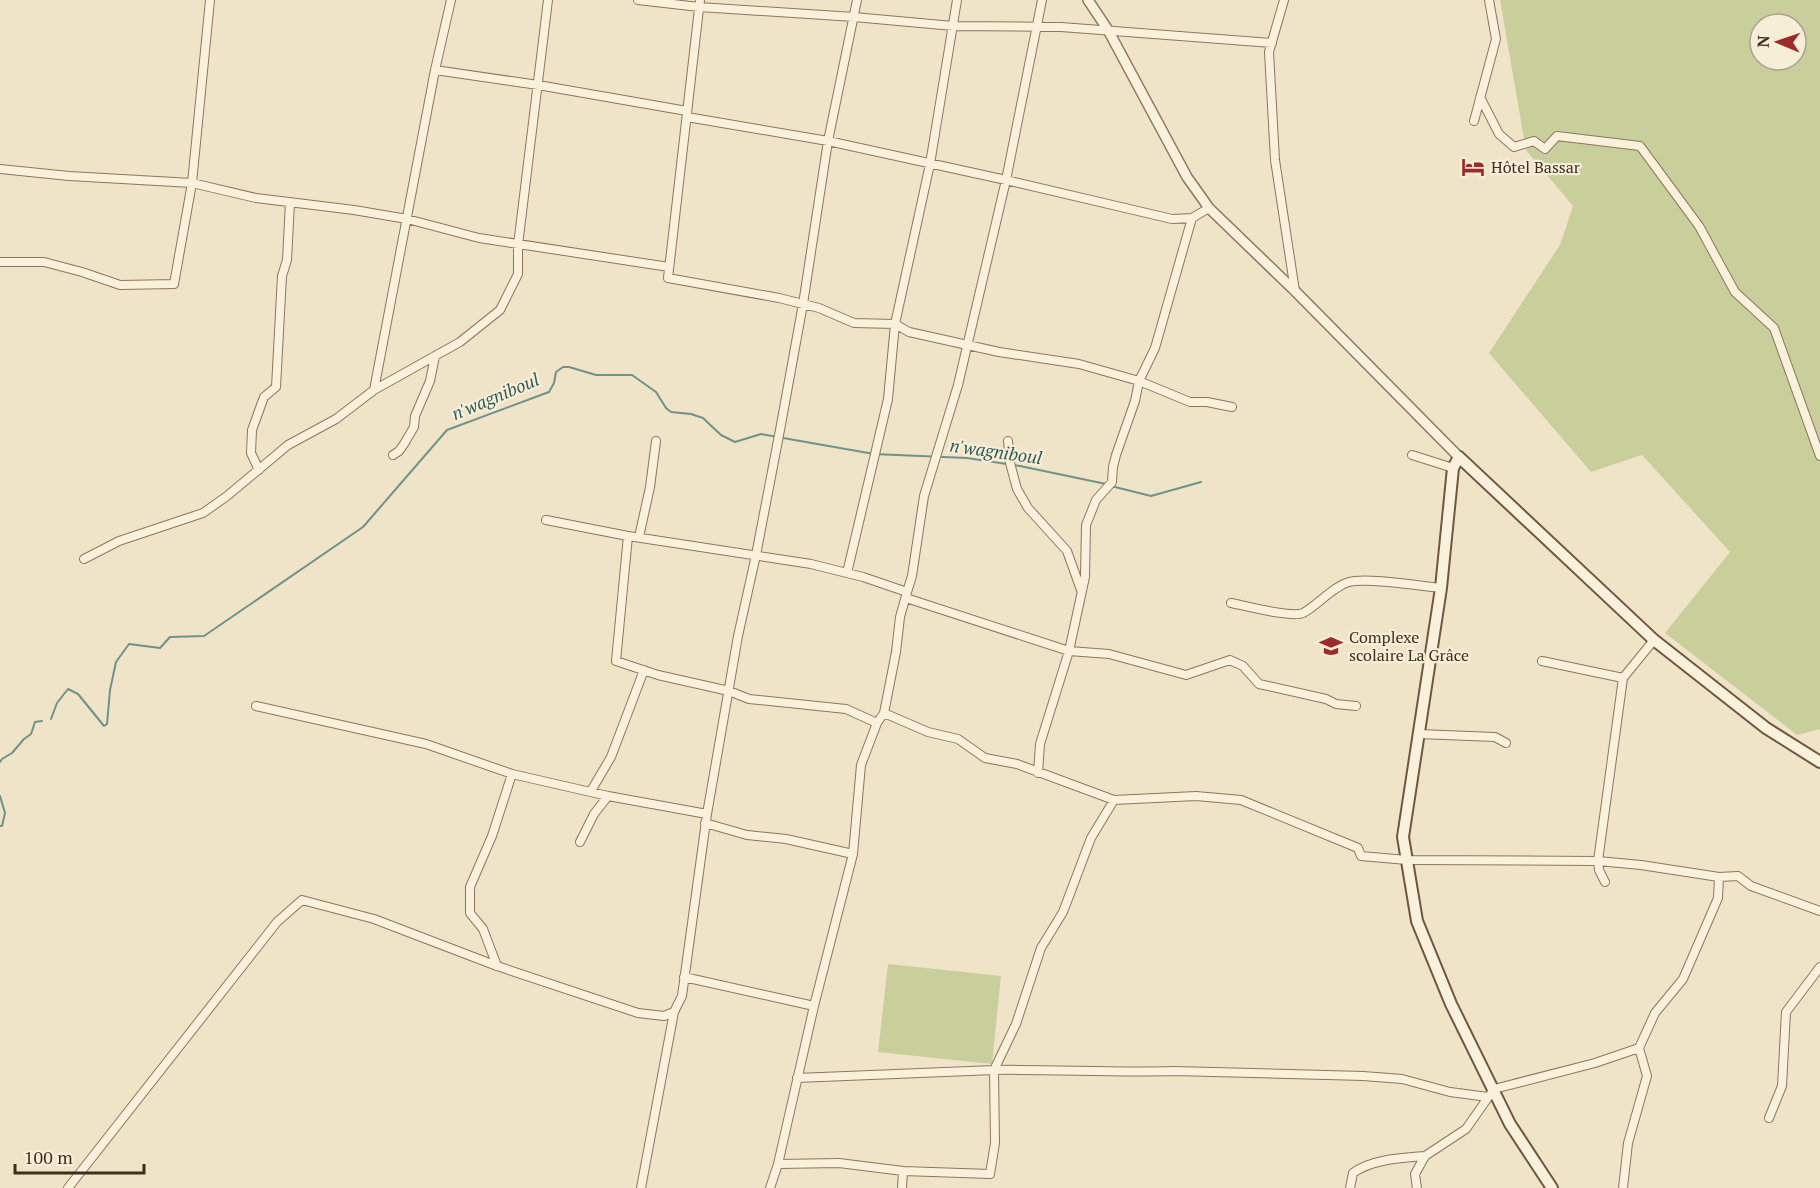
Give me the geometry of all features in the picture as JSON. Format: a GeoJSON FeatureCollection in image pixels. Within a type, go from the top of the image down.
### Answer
{"type":"FeatureCollection","features":[{"type":"Feature","properties":{"kind":"main road"},"geometry":{"type":"LineString","coordinates":[[1552,1188],[1491,1093],[1451,1004],[1417,921],[1403,837],[1441,588],[1453,468],[1459,457],[1653,640],[1766,728],[1820,762]]}},
{"type":"Feature","properties":{"kind":"street"},"geometry":{"type":"LineString","coordinates":[[0,262],[44,262],[120,285],[174,284],[192,183],[210,0]]}},
{"type":"Feature","properties":{"kind":"street"},"geometry":{"type":"LineString","coordinates":[[374,390],[435,70],[452,0]]}},
{"type":"Feature","properties":{"kind":"street"},"geometry":{"type":"LineString","coordinates":[[84,559],[119,541],[203,513],[288,445],[336,419],[374,390],[460,342],[500,310],[518,274],[518,245],[548,0]]}},
{"type":"Feature","properties":{"kind":"street"},"geometry":{"type":"LineString","coordinates":[[638,0],[953,26],[1108,30],[1272,43]]}},
{"type":"Feature","properties":{"kind":"street"},"geometry":{"type":"LineString","coordinates":[[641,1188],[674,1012],[682,996],[706,819],[738,636],[756,555],[803,304],[828,141],[857,0]]}},
{"type":"Feature","properties":{"kind":"street"},"geometry":{"type":"LineString","coordinates":[[847,573],[888,399],[895,324],[930,164],[957,0]]}},
{"type":"Feature","properties":{"kind":"street"},"geometry":{"type":"LineString","coordinates":[[770,1188],[778,1164],[814,1006],[853,855],[861,765],[877,723],[884,713],[896,652],[900,616],[912,576],[924,496],[968,344],[1006,180],[1042,0]]}},
{"type":"Feature","properties":{"kind":"street"},"geometry":{"type":"LineString","coordinates":[[1088,0],[1108,30],[1187,177],[1209,208],[1295,291],[1459,457]]}},
{"type":"Feature","properties":{"kind":"street"},"geometry":{"type":"LineString","coordinates":[[1284,0],[1269,52],[1275,160],[1295,291]]}},
{"type":"Feature","properties":{"kind":"street"},"geometry":{"type":"LineString","coordinates":[[1474,121],[1496,39],[1489,0]]}},
{"type":"Feature","properties":{"kind":"street"},"geometry":{"type":"LineString","coordinates":[[700,4],[668,278],[779,298],[819,308],[854,323],[895,324],[909,332],[999,352],[1079,364],[1139,381],[1190,402],[1207,402],[1232,407]]}},
{"type":"Feature","properties":{"kind":"street"},"geometry":{"type":"LineString","coordinates":[[435,70],[538,85],[828,141],[1172,219],[1192,218],[1209,208]]}},
{"type":"Feature","properties":{"kind":"street"},"geometry":{"type":"LineString","coordinates":[[1480,97],[1498,134],[1514,147],[1534,141],[1545,149],[1557,136],[1640,146],[1699,226],[1735,292],[1774,328],[1820,456]]}},
{"type":"Feature","properties":{"kind":"street"},"geometry":{"type":"LineString","coordinates":[[0,169],[69,176],[192,183],[256,198],[407,219],[479,238],[518,245],[669,267]]}},
{"type":"Feature","properties":{"kind":"street"},"geometry":{"type":"LineString","coordinates":[[259,470],[251,453],[252,430],[264,397],[276,387],[282,276],[287,260],[290,202]]}},
{"type":"Feature","properties":{"kind":"street"},"geometry":{"type":"LineString","coordinates":[[1038,773],[1041,744],[1070,651],[1085,577],[1086,525],[1096,500],[1112,482],[1113,467],[1135,401],[1139,381],[1155,348],[1192,218]]}},
{"type":"Feature","properties":{"kind":"street"},"geometry":{"type":"LineString","coordinates":[[393,455],[405,444],[414,427],[415,416],[430,381],[435,356]]}},
{"type":"Feature","properties":{"kind":"street"},"geometry":{"type":"LineString","coordinates":[[639,537],[650,488],[656,441]]}},
{"type":"Feature","properties":{"kind":"street"},"geometry":{"type":"LineString","coordinates":[[1008,441],[1010,463],[1017,489],[1028,508],[1067,551],[1082,591]]}},
{"type":"Feature","properties":{"kind":"street"},"geometry":{"type":"LineString","coordinates":[[1412,455],[1453,468]]}},
{"type":"Feature","properties":{"kind":"street"},"geometry":{"type":"LineString","coordinates":[[546,520],[628,536],[811,564],[847,573],[1070,651],[1109,654],[1186,675],[1230,660],[1243,666],[1259,684],[1326,699],[1336,704],[1356,706]]}},
{"type":"Feature","properties":{"kind":"street"},"geometry":{"type":"LineString","coordinates":[[628,536],[616,661],[658,675],[729,691],[749,699],[846,708],[877,723]]}},
{"type":"Feature","properties":{"kind":"street"},"geometry":{"type":"LineString","coordinates":[[1231,603],[1287,615],[1303,613],[1349,582],[1365,581],[1441,588]]}},
{"type":"Feature","properties":{"kind":"street"},"geometry":{"type":"LineString","coordinates":[[1605,882],[1599,870],[1598,861],[1623,678],[1653,640]]}},
{"type":"Feature","properties":{"kind":"street"},"geometry":{"type":"LineString","coordinates":[[1542,661],[1623,678]]}},
{"type":"Feature","properties":{"kind":"street"},"geometry":{"type":"LineString","coordinates":[[591,791],[610,758],[644,670]]}},
{"type":"Feature","properties":{"kind":"street"},"geometry":{"type":"LineString","coordinates":[[256,706],[426,744],[513,774],[706,819],[747,835],[786,839],[853,855]]}},
{"type":"Feature","properties":{"kind":"street"},"geometry":{"type":"LineString","coordinates":[[884,713],[928,732],[958,739],[985,758],[1017,764],[1114,800],[1196,796],[1241,800],[1358,848],[1361,856],[1407,860],[1598,861],[1719,877],[1738,876],[1751,886],[1820,911]]}},
{"type":"Feature","properties":{"kind":"street"},"geometry":{"type":"LineString","coordinates":[[1419,734],[1495,737],[1506,743]]}},
{"type":"Feature","properties":{"kind":"street"},"geometry":{"type":"LineString","coordinates":[[497,966],[483,929],[470,913],[470,887],[492,836],[513,774]]}},
{"type":"Feature","properties":{"kind":"street"},"geometry":{"type":"LineString","coordinates":[[580,842],[594,814],[608,795]]}},
{"type":"Feature","properties":{"kind":"street"},"geometry":{"type":"LineString","coordinates":[[778,1164],[839,1163],[903,1171],[990,1174],[995,1143],[994,1071],[1016,1024],[1041,948],[1063,912],[1091,838],[1114,800]]}},
{"type":"Feature","properties":{"kind":"street"},"geometry":{"type":"LineString","coordinates":[[1623,1188],[1628,1143],[1647,1076],[1639,1048],[1655,1013],[1683,979],[1718,898],[1719,877]]}},
{"type":"Feature","properties":{"kind":"street"},"geometry":{"type":"LineString","coordinates":[[68,1188],[277,922],[302,900],[374,920],[497,966],[638,1013],[664,1016],[674,1012]]}},
{"type":"Feature","properties":{"kind":"street"},"geometry":{"type":"LineString","coordinates":[[1769,1118],[1782,1086],[1786,1012],[1820,967]]}},
{"type":"Feature","properties":{"kind":"street"},"geometry":{"type":"LineString","coordinates":[[684,977],[814,1006]]}},
{"type":"Feature","properties":{"kind":"street"},"geometry":{"type":"LineString","coordinates":[[797,1078],[1051,1069],[1174,1071],[1363,1076],[1402,1079],[1450,1092],[1491,1093],[1639,1048]]}},
{"type":"Feature","properties":{"kind":"street"},"geometry":{"type":"LineString","coordinates":[[1350,1188],[1353,1173],[1359,1168],[1425,1156],[1466,1129],[1491,1093]]}},
{"type":"Feature","properties":{"kind":"street"},"geometry":{"type":"LineString","coordinates":[[1417,1188],[1415,1174],[1425,1156]]}},
{"type":"Feature","properties":{"kind":"street"},"geometry":{"type":"LineString","coordinates":[[902,1188],[903,1171]]}},
{"type":"Feature","properties":{"kind":"green space"},"geometry":{"type":"Polygon","coordinates":[[[1500,0],[1820,0],[1820,729],[1797,735],[1665,633],[1730,552],[1642,455],[1591,472],[1489,353],[1560,245],[1573,206],[1526,150],[1500,0]]]}},
{"type":"Feature","properties":{"kind":"green space"},"geometry":{"type":"Polygon","coordinates":[[[888,964],[1001,976],[992,1064],[878,1052],[888,964]]]}},
{"type":"Feature","properties":{"kind":"waterway","name":"n'wagniboul"},"geometry":{"type":"LineString","coordinates":[[51,719],[57,703],[68,689],[78,694],[104,726],[107,724],[110,690],[116,662],[129,644],[160,648],[170,637],[204,636],[363,527],[447,430],[549,392],[556,372],[563,367],[596,375],[632,375],[656,392],[671,412],[703,418],[721,435],[735,442],[761,434],[874,454],[967,458],[1020,466],[1106,484]]}},
{"type":"Feature","properties":{"kind":"waterway","name":"n'wagniboul"},"geometry":{"type":"LineString","coordinates":[[1111,486],[1151,496],[1201,482]]}},
{"type":"Feature","properties":{"kind":"waterway"},"geometry":{"type":"LineString","coordinates":[[0,762],[31,734],[35,722],[42,721]]}},
{"type":"Feature","properties":{"kind":"waterway"},"geometry":{"type":"LineString","coordinates":[[0,796],[5,813],[2,826],[0,826]]}},
{"type":"Feature","properties":{"kind":"place","name":"Hôtel Bassar"},"geometry":{"type":"Point","coordinates":[1473,167]}},
{"type":"Feature","properties":{"kind":"place","name":"Complexe scolaire La Grâce"},"geometry":{"type":"Point","coordinates":[1331,646]}}]}
